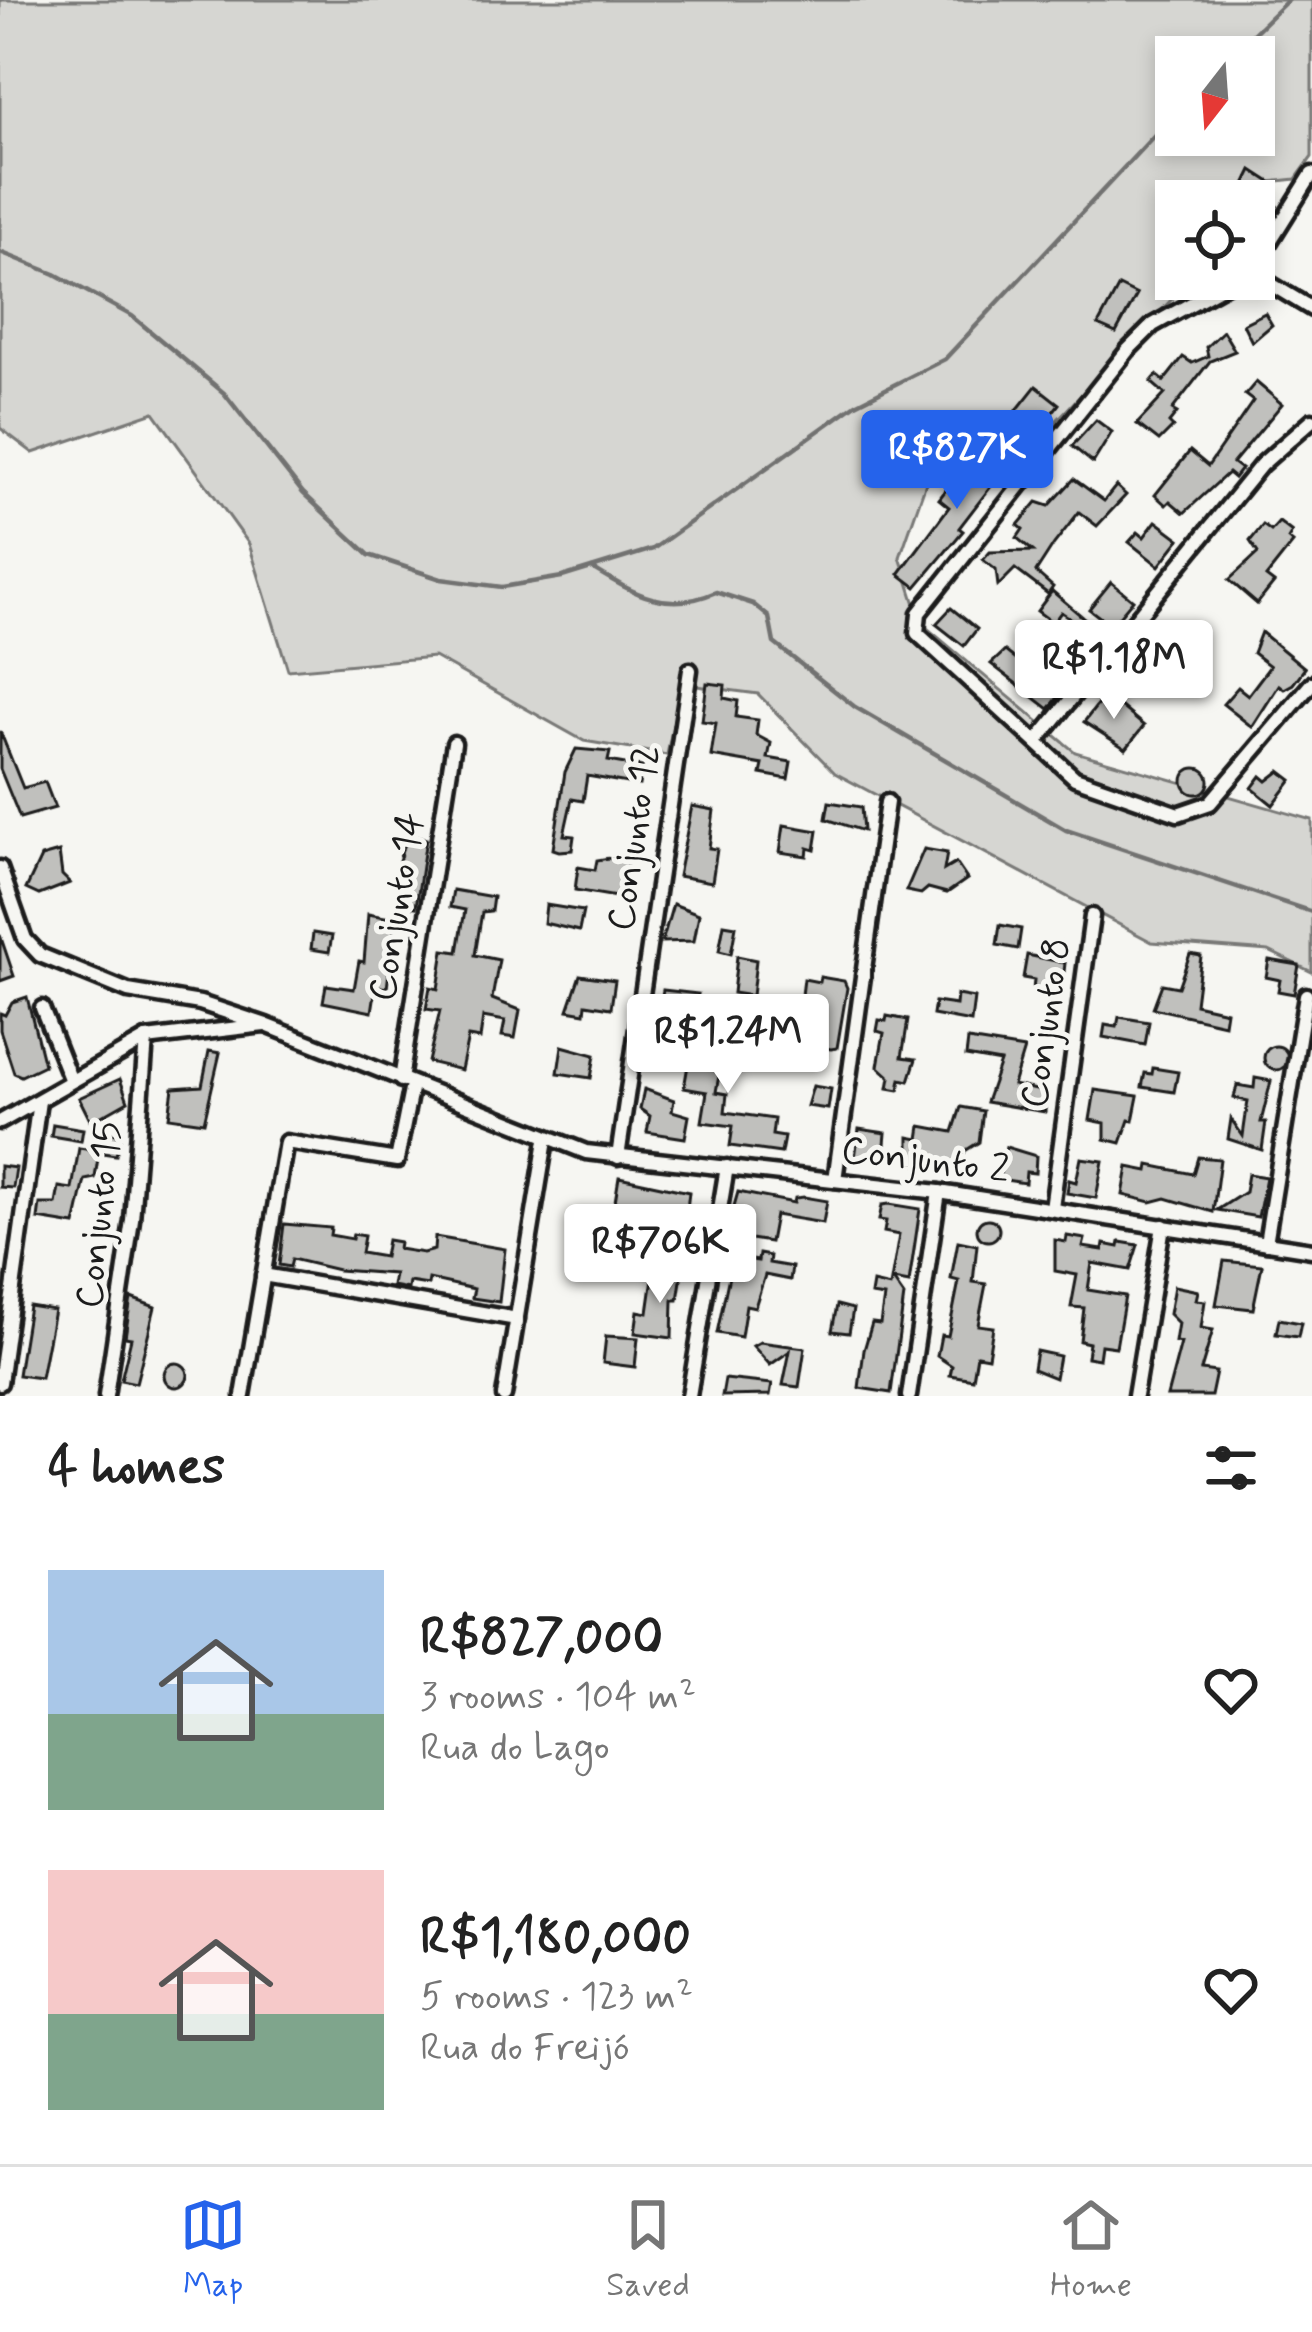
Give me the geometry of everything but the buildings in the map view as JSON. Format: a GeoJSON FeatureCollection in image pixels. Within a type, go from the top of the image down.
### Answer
{"type":"FeatureCollection","features":[{"type":"Feature","properties":{"kind":"street"},"geometry":{"type":"LineString","coordinates":[[1275,235],[1312,174]]}},
{"type":"Feature","properties":{"kind":"street"},"geometry":{"type":"LineString","coordinates":[[1275,284],[1312,309]]}},
{"type":"Feature","properties":{"kind":"street"},"geometry":{"type":"LineString","coordinates":[[1198,300],[1153,325],[1128,350],[919,613],[916,633],[928,649],[987,693],[1075,778],[1178,814],[1195,812],[1210,803],[1312,683]]}},
{"type":"Feature","properties":{"kind":"street"},"geometry":{"type":"LineString","coordinates":[[1037,741],[1262,465],[1312,420]]}},
{"type":"Feature","properties":{"kind":"street","name":"Conjunto 12"},"geometry":{"type":"LineString","coordinates":[[618,1157],[690,670]]}},
{"type":"Feature","properties":{"kind":"street","name":"Conjunto 14"},"geometry":{"type":"LineString","coordinates":[[263,1275],[286,1142],[397,1160],[454,742]]}},
{"type":"Feature","properties":{"kind":"street"},"geometry":{"type":"LineString","coordinates":[[835,1180],[887,802]]}},
{"type":"Feature","properties":{"kind":"street","name":"Conjunto 2"},"geometry":{"type":"LineString","coordinates":[[0,868],[25,939],[40,955],[128,991],[200,1004],[266,1025],[546,1140],[618,1157],[940,1192],[1312,1250]]}},
{"type":"Feature","properties":{"kind":"street","name":"Conjunto 8"},"geometry":{"type":"LineString","coordinates":[[1052,1208],[1092,916]]}},
{"type":"Feature","properties":{"kind":"street"},"geometry":{"type":"LineString","coordinates":[[1266,1243],[1306,995]]}},
{"type":"Feature","properties":{"kind":"street"},"geometry":{"type":"LineString","coordinates":[[42,1008],[71,1081]]}},
{"type":"Feature","properties":{"kind":"street"},"geometry":{"type":"LineString","coordinates":[[0,1122],[146,1039],[266,1025]]}},
{"type":"Feature","properties":{"kind":"street","name":"Conjunto 15"},"geometry":{"type":"LineString","coordinates":[[106,1396],[131,1220],[146,1039]]}},
{"type":"Feature","properties":{"kind":"street","name":"Conjunto 15"},"geometry":{"type":"LineString","coordinates":[[0,1383],[39,1101]]}},
{"type":"Feature","properties":{"kind":"street"},"geometry":{"type":"LineString","coordinates":[[504,1396],[546,1140]]}},
{"type":"Feature","properties":{"kind":"street"},"geometry":{"type":"LineString","coordinates":[[689,1396],[727,1167]]}},
{"type":"Feature","properties":{"kind":"street"},"geometry":{"type":"LineString","coordinates":[[908,1396],[940,1192]]}},
{"type":"Feature","properties":{"kind":"street"},"geometry":{"type":"LineString","coordinates":[[1135,1396],[1163,1226]]}},
{"type":"Feature","properties":{"kind":"street"},"geometry":{"type":"LineString","coordinates":[[243,1396],[263,1275],[517,1319]]}},
{"type":"Feature","properties":{"kind":"shaded area"},"geometry":{"type":"Polygon","coordinates":[[[0,0],[1312,0],[1312,157],[1296,179],[1155,180],[1155,300],[1171,300],[1020,459],[928,477],[900,557],[921,623],[1075,752],[1312,820],[1312,972],[1269,951],[1152,942],[835,773],[758,694],[681,684],[667,755],[584,741],[434,657],[288,670],[249,544],[154,412],[33,453],[0,428],[0,0]]]}},
{"type":"Feature","properties":{"kind":"waterway"},"geometry":{"type":"LineString","coordinates":[[1251,36],[1288,0]]}},
{"type":"Feature","properties":{"kind":"waterway"},"geometry":{"type":"LineString","coordinates":[[0,252],[55,274],[132,316],[224,393],[303,493],[369,555],[441,579],[502,587],[562,577],[653,549],[856,404],[945,359],[1155,134]]}},
{"type":"Feature","properties":{"kind":"waterway"},"geometry":{"type":"LineString","coordinates":[[592,568],[652,598],[682,601],[716,592],[753,604],[769,617],[774,643],[855,707],[1066,830],[1312,912]]}}]}
